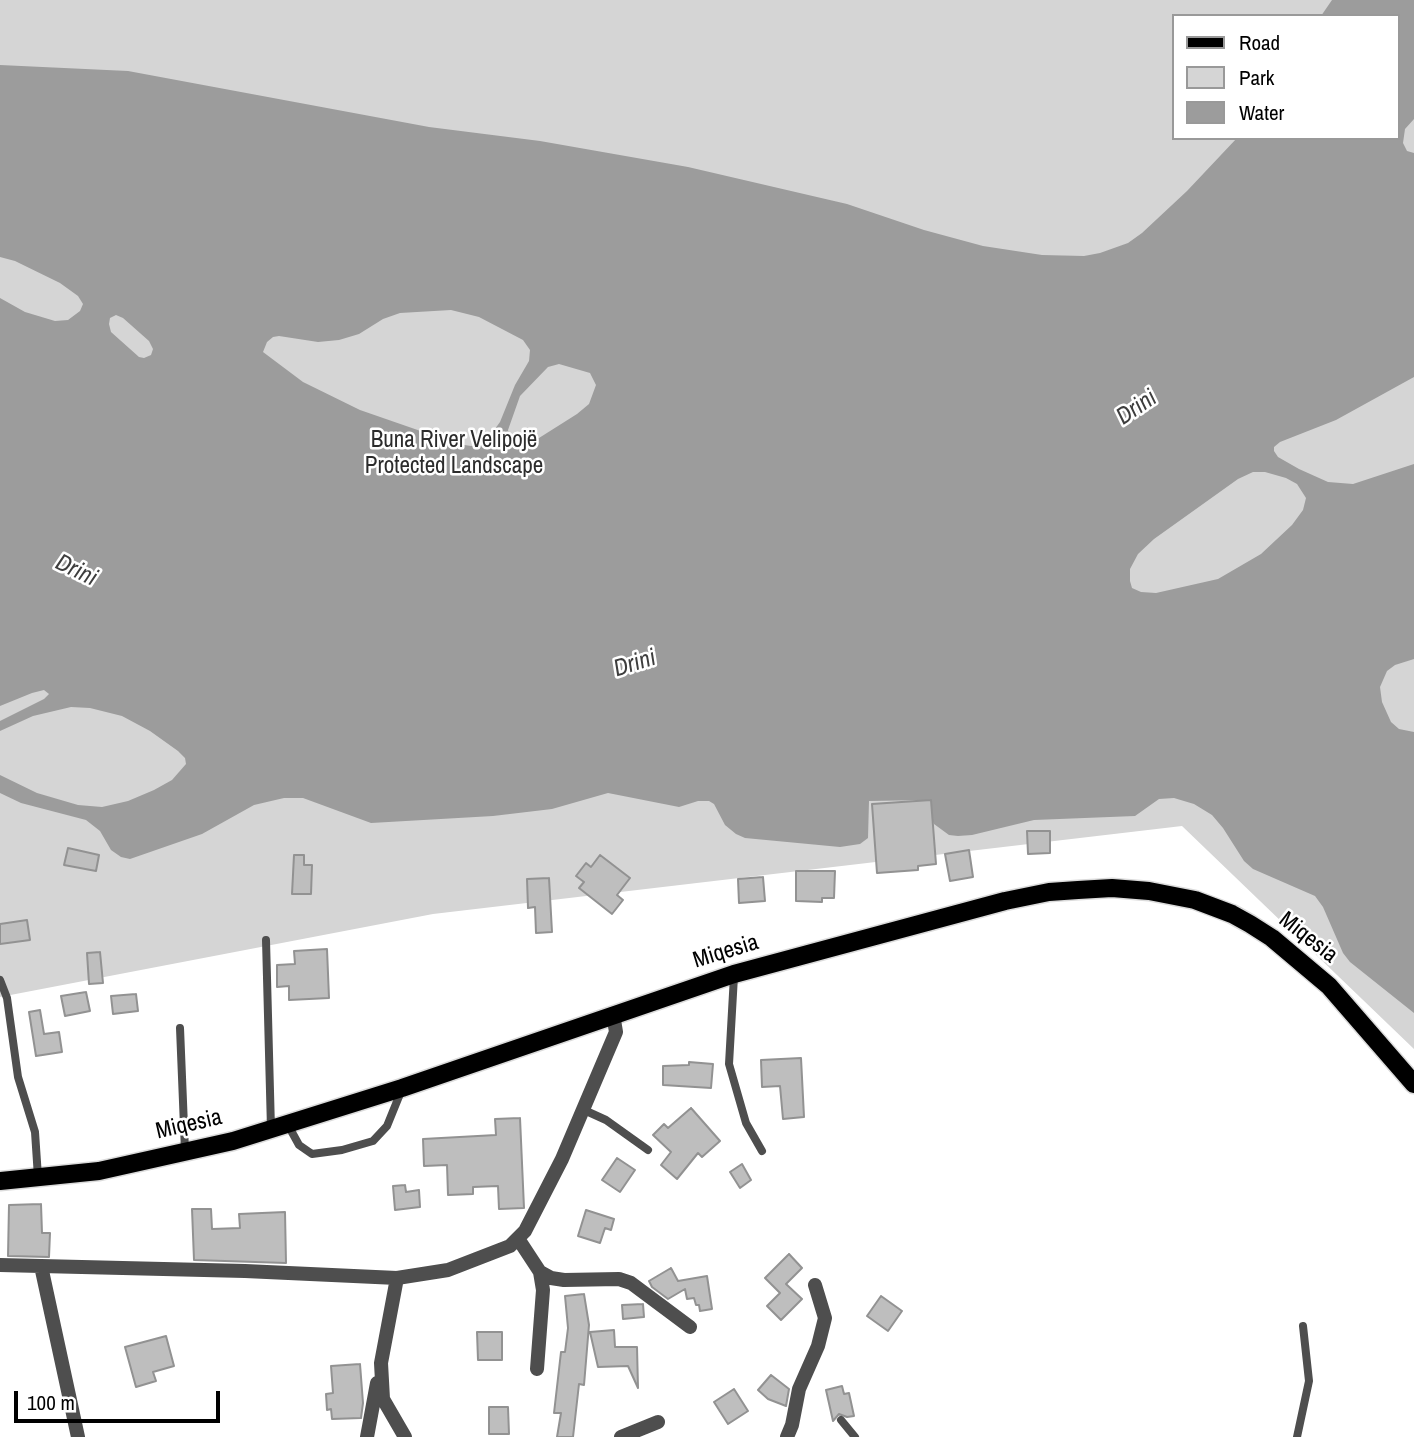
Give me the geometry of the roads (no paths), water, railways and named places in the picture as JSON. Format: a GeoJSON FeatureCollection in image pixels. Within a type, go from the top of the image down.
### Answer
{"type":"FeatureCollection","features":[{"type":"Feature","properties":{"kind":"main road","name":"Miqesia"},"geometry":{"type":"LineString","coordinates":[[0,1181],[99,1171],[280,1127],[734,974],[1005,901],[1049,892],[1078,890],[1112,888],[1149,891],[1195,900],[1232,914],[1272,938],[1329,985],[1414,1084]]}},
{"type":"Feature","properties":{"kind":"street"},"geometry":{"type":"LineString","coordinates":[[0,1265],[245,1271],[397,1279],[448,1270],[510,1246],[519,1240],[541,1203],[584,1110],[616,1032],[613,1014]]}},
{"type":"Feature","properties":{"kind":"street"},"geometry":{"type":"LineString","coordinates":[[519,1240],[540,1272],[543,1290],[537,1369]]}},
{"type":"Feature","properties":{"kind":"street"},"geometry":{"type":"LineString","coordinates":[[41,1266],[78,1437]]}},
{"type":"Feature","properties":{"kind":"street"},"geometry":{"type":"LineString","coordinates":[[540,1272],[551,1278],[564,1280],[619,1279],[631,1283],[690,1327]]}},
{"type":"Feature","properties":{"kind":"street"},"geometry":{"type":"LineString","coordinates":[[367,1437],[397,1279]]}},
{"type":"Feature","properties":{"kind":"street"},"geometry":{"type":"LineString","coordinates":[[787,1437],[799,1389],[818,1346],[825,1318],[815,1285]]}},
{"type":"Feature","properties":{"kind":"street"},"geometry":{"type":"LineString","coordinates":[[381,1363],[383,1399],[405,1437]]}},
{"type":"Feature","properties":{"kind":"street"},"geometry":{"type":"LineString","coordinates":[[621,1437],[658,1422]]}},
{"type":"Feature","properties":{"kind":"lane"},"geometry":{"type":"LineString","coordinates":[[266,940],[280,1127],[312,1154],[342,1150],[373,1141],[387,1126],[402,1088]]}},
{"type":"Feature","properties":{"kind":"lane"},"geometry":{"type":"LineString","coordinates":[[734,974],[729,1064],[746,1123],[761,1151]]}},
{"type":"Feature","properties":{"kind":"lane"},"geometry":{"type":"LineString","coordinates":[[0,980],[6,998],[18,1077],[35,1132],[38,1177]]}},
{"type":"Feature","properties":{"kind":"lane"},"geometry":{"type":"LineString","coordinates":[[180,1028],[185,1152]]}},
{"type":"Feature","properties":{"kind":"lane"},"geometry":{"type":"LineString","coordinates":[[584,1110],[606,1120],[648,1150]]}},
{"type":"Feature","properties":{"kind":"lane"},"geometry":{"type":"LineString","coordinates":[[1297,1437],[1309,1381],[1303,1326]]}},
{"type":"Feature","properties":{"kind":"lane"},"geometry":{"type":"LineString","coordinates":[[841,1420],[855,1437]]}},
{"type":"Feature","properties":{"kind":"water","name":"Buna River Velipojë Protected Landscape"},"geometry":{"type":"Polygon","coordinates":[[[1332,0],[1414,0],[1414,119],[1405,129],[1403,143],[1407,151],[1414,153],[1414,377],[1336,420],[1280,442],[1274,447],[1274,451],[1278,457],[1328,482],[1353,484],[1414,464],[1414,659],[1395,665],[1387,671],[1380,687],[1382,702],[1391,722],[1399,729],[1414,732],[1414,1013],[1350,962],[1315,896],[1253,869],[1244,861],[1212,815],[1194,804],[1174,798],[1159,799],[1135,816],[1034,820],[958,836],[949,835],[934,824],[930,800],[869,801],[868,838],[860,844],[840,847],[745,838],[725,825],[714,804],[709,801],[698,801],[679,807],[608,793],[552,809],[493,816],[371,823],[303,798],[284,798],[254,805],[202,834],[130,859],[111,850],[100,831],[86,820],[21,803],[0,793],[0,775],[37,793],[78,805],[102,807],[128,801],[154,790],[172,780],[186,764],[185,758],[178,751],[150,731],[122,716],[90,708],[71,707],[33,716],[0,731],[0,721],[49,694],[44,690],[0,706],[0,298],[25,312],[55,321],[68,320],[80,311],[83,304],[78,296],[60,283],[15,261],[0,257],[0,65],[128,71],[429,127],[540,141],[688,167],[847,204],[924,230],[983,246],[1042,255],[1084,256],[1128,243],[1187,191],[1235,140],[1400,140],[1400,14],[1322,14],[1332,0]],[[451,310],[400,313],[383,319],[359,334],[339,340],[318,342],[273,337],[267,342],[263,352],[303,382],[360,410],[458,444],[484,444],[500,422],[515,385],[529,361],[530,350],[523,340],[479,317],[451,310]],[[116,315],[110,318],[111,332],[139,357],[151,355],[153,349],[149,341],[116,315]],[[559,364],[548,367],[520,396],[508,430],[511,441],[520,444],[539,438],[589,404],[596,385],[590,373],[559,364]],[[1253,472],[1238,479],[1154,539],[1138,554],[1130,569],[1132,588],[1156,593],[1218,579],[1261,554],[1292,525],[1303,510],[1306,498],[1297,484],[1265,472],[1253,472]]]}},
{"type":"Feature","properties":{"kind":"water label","name":"Drini"},"geometry":{"type":"Point","coordinates":[1137,408]}},
{"type":"Feature","properties":{"kind":"water label","name":"Drini"},"geometry":{"type":"Point","coordinates":[76,571]}},
{"type":"Feature","properties":{"kind":"water label","name":"Drini"},"geometry":{"type":"Point","coordinates":[635,664]}}]}
